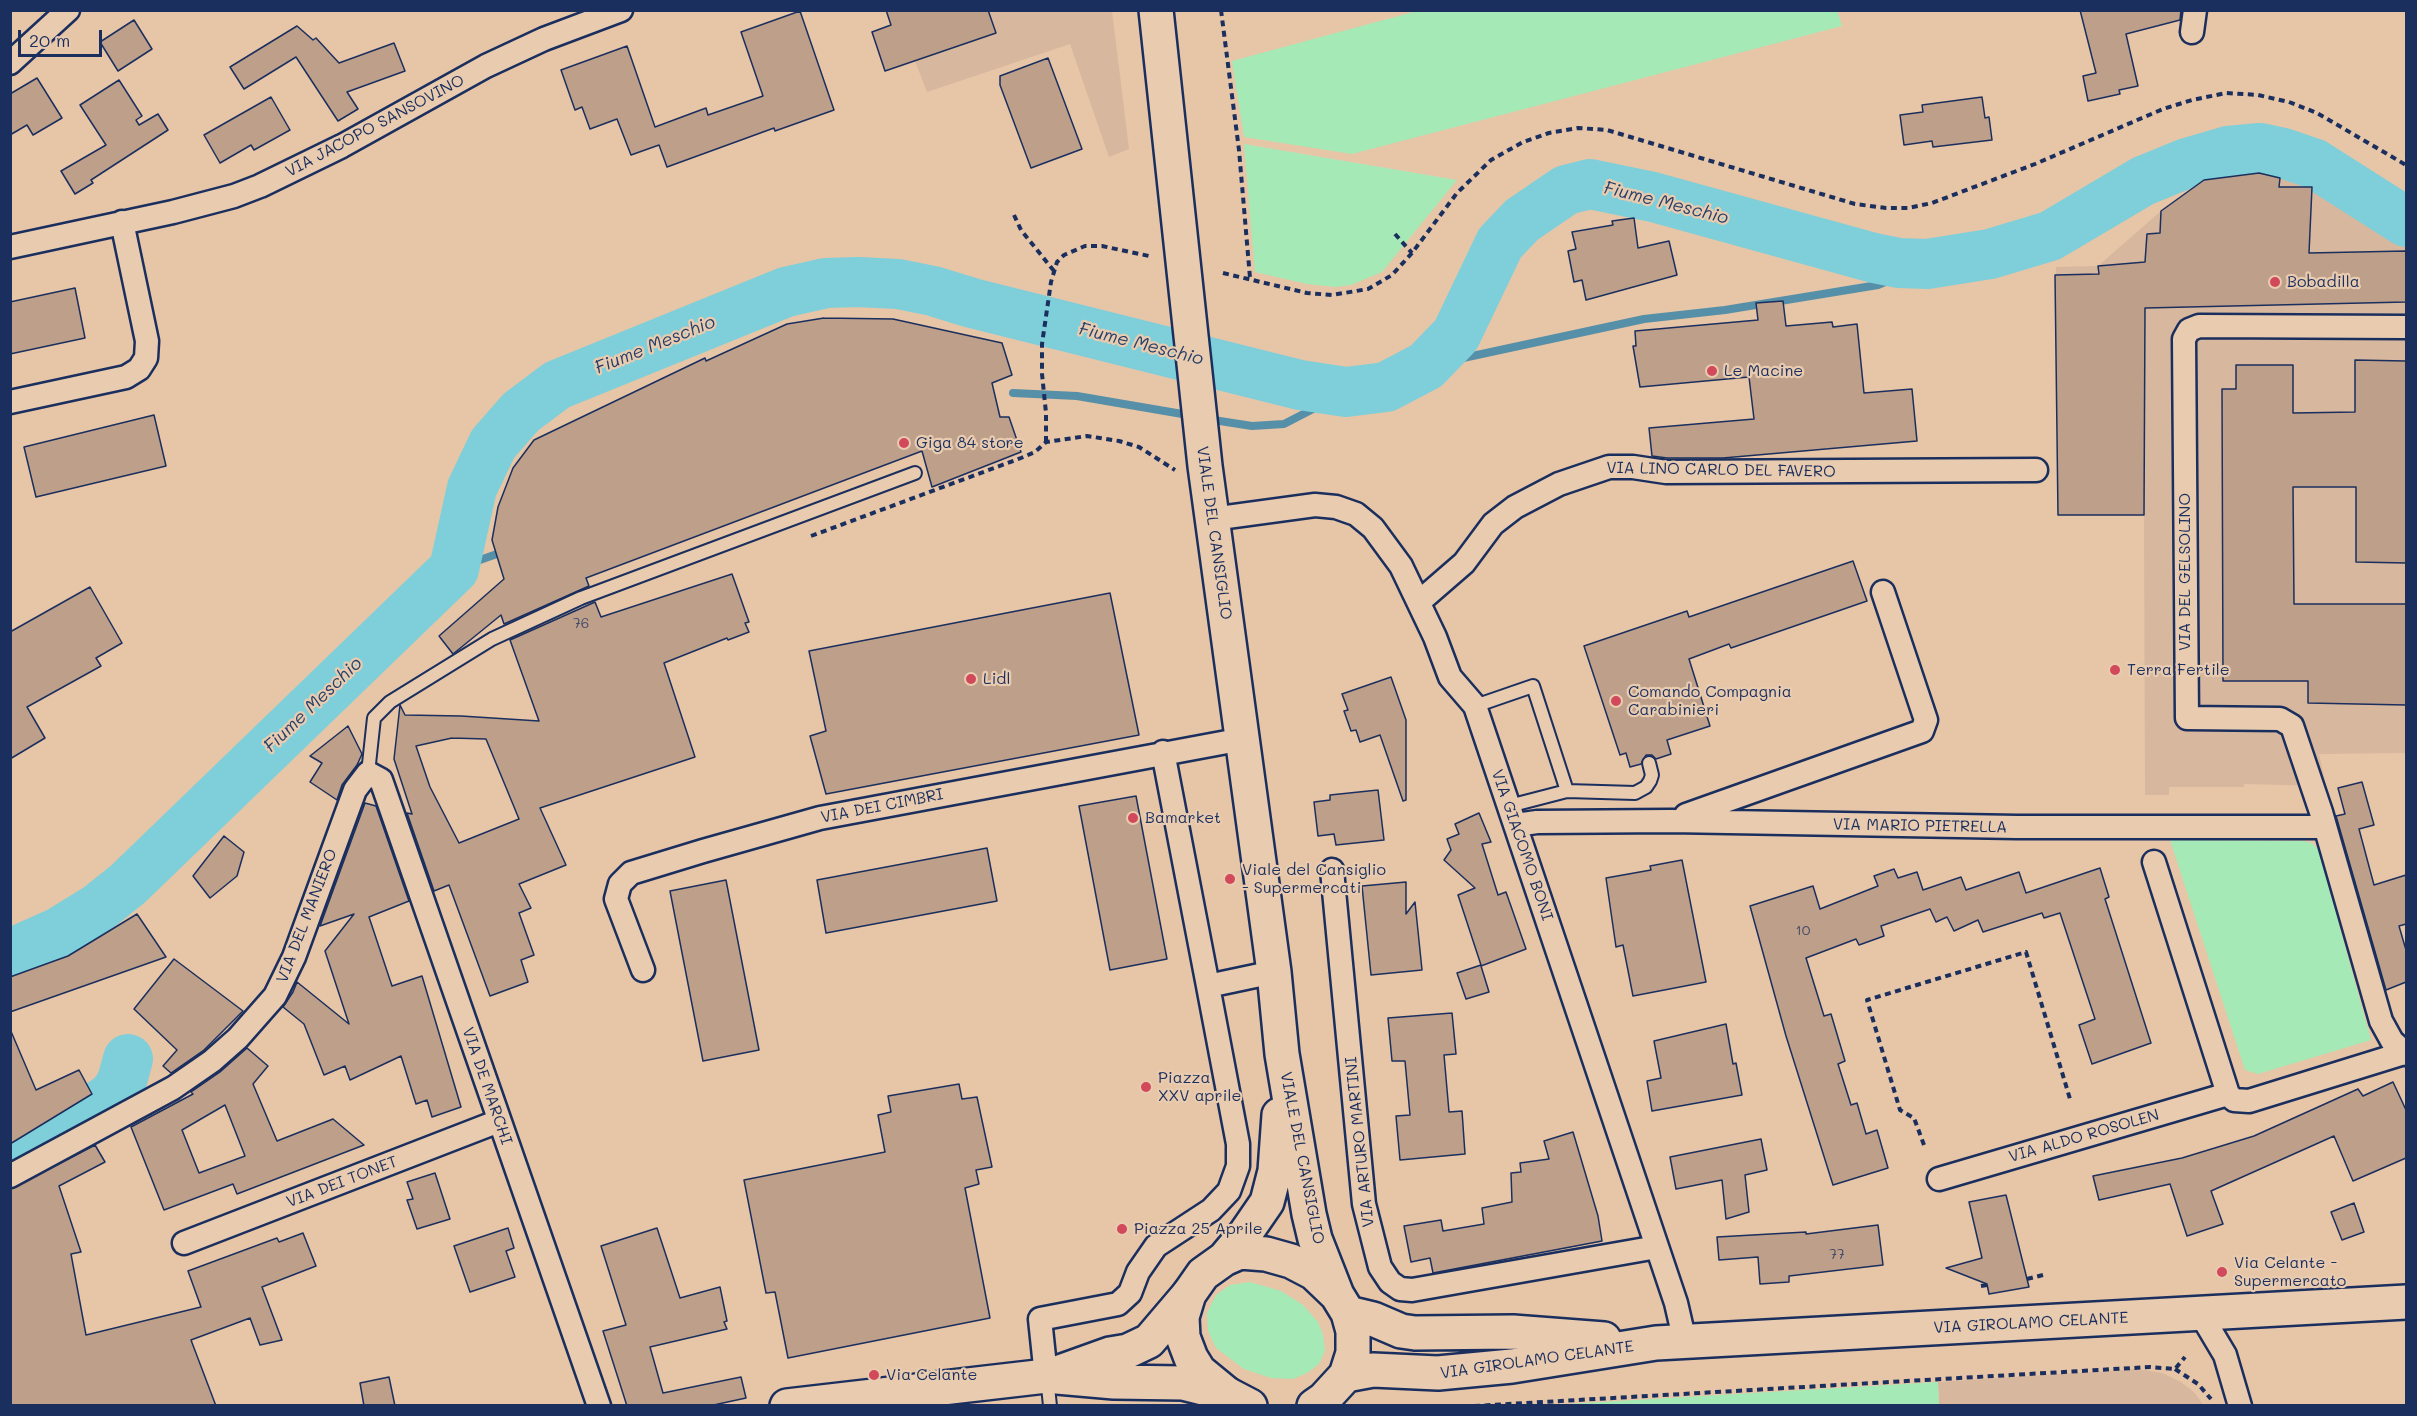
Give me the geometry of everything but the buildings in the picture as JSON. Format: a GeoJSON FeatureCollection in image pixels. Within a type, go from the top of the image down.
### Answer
{"type":"FeatureCollection","features":[{"type":"Feature","properties":{"kind":"main road","name":"VIALE DEL CANSIGLIO"},"geometry":{"type":"LineString","coordinates":[[1156,10],[1188,313],[1192,459],[1212,519],[1274,972],[1282,1054],[1309,1214],[1318,1248],[1353,1331],[1353,1353],[1346,1375]]}},
{"type":"Feature","properties":{"kind":"main road","name":"VIALE DEL CANSIGLIO"},"geometry":{"type":"LineString","coordinates":[[1224,1259],[1250,1227],[1270,1194],[1278,1152],[1282,1054]]}},
{"type":"Feature","properties":{"kind":"main road"},"geometry":{"type":"LineString","coordinates":[[1048,1391],[1110,1354],[1128,1351],[1149,1341],[1203,1274],[1224,1259],[1240,1252],[1266,1254],[1291,1261],[1314,1273],[1342,1304]]}},
{"type":"Feature","properties":{"kind":"main road"},"geometry":{"type":"LineString","coordinates":[[1189,1294],[1182,1317],[1183,1337],[1191,1358],[1204,1376],[1238,1400]]}},
{"type":"Feature","properties":{"kind":"main road","name":"VIA GIROLAMO CELANTE"},"geometry":{"type":"LineString","coordinates":[[1346,1375],[1373,1370],[1438,1373],[1512,1366],[1671,1343],[2406,1302]]}},
{"type":"Feature","properties":{"kind":"main road","name":"VIA GIROLAMO CELANTE"},"geometry":{"type":"LineString","coordinates":[[1342,1304],[1401,1331],[1415,1333],[1513,1332],[1671,1343]]}},
{"type":"Feature","properties":{"kind":"main road"},"geometry":{"type":"LineString","coordinates":[[1321,1403],[1346,1375]]}},
{"type":"Feature","properties":{"kind":"main road"},"geometry":{"type":"LineString","coordinates":[[787,1406],[1048,1391],[1114,1382],[1183,1383],[1238,1400]]}},
{"type":"Feature","properties":{"kind":"street"},"geometry":{"type":"LineString","coordinates":[[10,63],[68,10]]}},
{"type":"Feature","properties":{"kind":"street","name":"VIA JACOPO SANSOVINO"},"geometry":{"type":"LineString","coordinates":[[10,247],[203,205],[260,186],[342,146],[486,66],[544,39],[621,10]]}},
{"type":"Feature","properties":{"kind":"street"},"geometry":{"type":"LineString","coordinates":[[10,402],[126,376],[139,369],[146,357],[147,341],[122,222]]}},
{"type":"Feature","properties":{"kind":"street","name":"VIA DEL GELSOLINO"},"geometry":{"type":"LineString","coordinates":[[2405,1053],[2392,1041],[2381,1021],[2296,733],[2286,721],[2280,719],[2187,718],[2184,339],[2189,330],[2199,326],[2406,327]]}},
{"type":"Feature","properties":{"kind":"street","name":"VIA LINO CARLO DEL FAVERO"},"geometry":{"type":"LineString","coordinates":[[1419,602],[1464,563],[1493,524],[1515,507],[1549,488],[1609,467],[1633,467],[1666,472],[2036,470]]}},
{"type":"Feature","properties":{"kind":"street","name":"VIA GIACOMO BONI"},"geometry":{"type":"LineString","coordinates":[[1212,519],[1315,505],[1346,510],[1364,519],[1382,538],[1401,566],[1435,637],[1450,677],[1475,706],[1513,815],[1676,1303],[1671,1343]]}},
{"type":"Feature","properties":{"kind":"street"},"geometry":{"type":"LineString","coordinates":[[1671,821],[1922,731],[1926,720],[1883,592]]}},
{"type":"Feature","properties":{"kind":"street","name":"VIA DEI CIMBRI"},"geometry":{"type":"LineString","coordinates":[[642,970],[616,899],[620,884],[631,873],[820,818],[1163,752],[1243,739]]}},
{"type":"Feature","properties":{"kind":"street"},"geometry":{"type":"LineString","coordinates":[[1048,1391],[1040,1319],[1108,1307],[1126,1298],[1138,1272],[1156,1245],[1222,1201],[1238,1166],[1238,1144],[1163,752]]}},
{"type":"Feature","properties":{"kind":"street","name":"VIA DE MARCHI"},"geometry":{"type":"LineString","coordinates":[[368,773],[381,780],[599,1406]]}},
{"type":"Feature","properties":{"kind":"street","name":"VIA DEL MANIERO"},"geometry":{"type":"LineString","coordinates":[[10,1176],[173,1088],[212,1061],[238,1038],[275,996],[294,957],[355,790],[368,773]]}},
{"type":"Feature","properties":{"kind":"street","name":"VIA MARIO PIETRELLA"},"geometry":{"type":"LineString","coordinates":[[1513,815],[1537,822],[1671,821],[2017,827],[2325,827]]}},
{"type":"Feature","properties":{"kind":"street"},"geometry":{"type":"LineString","coordinates":[[2154,862],[2228,1094]]}},
{"type":"Feature","properties":{"kind":"street","name":"VIA ARTURO MARTINI"},"geometry":{"type":"LineString","coordinates":[[1332,870],[1364,1204],[1380,1267],[1390,1282],[1400,1288],[1412,1290],[1657,1247]]}},
{"type":"Feature","properties":{"kind":"street"},"geometry":{"type":"LineString","coordinates":[[1208,986],[1274,972]]}},
{"type":"Feature","properties":{"kind":"street","name":"VIA ALDO ROSOLEN"},"geometry":{"type":"LineString","coordinates":[[1939,1179],[2228,1094],[2234,1100],[2249,1101],[2405,1053]]}},
{"type":"Feature","properties":{"kind":"street","name":"VIA DEI TONET"},"geometry":{"type":"LineString","coordinates":[[184,1243],[500,1121]]}},
{"type":"Feature","properties":{"kind":"street"},"geometry":{"type":"LineString","coordinates":[[2200,1313],[2225,1355],[2240,1406]]}},
{"type":"Feature","properties":{"kind":"lane"},"geometry":{"type":"LineString","coordinates":[[368,773],[374,718],[390,702],[492,639],[581,598],[915,473]]}},
{"type":"Feature","properties":{"kind":"lane"},"geometry":{"type":"LineString","coordinates":[[1475,706],[1533,687],[1567,791]]}},
{"type":"Feature","properties":{"kind":"lane"},"geometry":{"type":"LineString","coordinates":[[1513,815],[1567,791],[1625,794],[1641,791],[1652,775],[1649,763]]}},
{"type":"Feature","properties":{"kind":"path"},"geometry":{"type":"LineString","coordinates":[[1221,10],[1239,150],[1250,278]]}},
{"type":"Feature","properties":{"kind":"path"},"geometry":{"type":"LineString","coordinates":[[1223,273],[1307,293],[1332,295],[1368,290],[1392,275],[1412,253],[1457,193],[1491,160],[1523,142],[1549,133],[1578,128],[1606,130],[1855,204],[1886,208],[1908,208],[1932,203],[2035,164],[2163,109],[2226,93],[2258,95],[2289,102],[2317,113],[2406,165]]}},
{"type":"Feature","properties":{"kind":"path"},"geometry":{"type":"LineString","coordinates":[[1014,215],[1021,230],[1054,271]]}},
{"type":"Feature","properties":{"kind":"path"},"geometry":{"type":"LineString","coordinates":[[1395,234],[1412,253]]}},
{"type":"Feature","properties":{"kind":"path"},"geometry":{"type":"LineString","coordinates":[[1046,442],[1047,413],[1042,375],[1042,344],[1057,262],[1064,255],[1085,246],[1102,246],[1149,256]]}},
{"type":"Feature","properties":{"kind":"path"},"geometry":{"type":"LineString","coordinates":[[803,539],[1021,458],[1035,452],[1046,442],[1087,436],[1119,441],[1138,447],[1175,470],[1192,459]]}},
{"type":"Feature","properties":{"kind":"path"},"geometry":{"type":"LineString","coordinates":[[1924,1145],[1914,1118],[1900,1110],[1867,1000],[2026,952],[2070,1099]]}},
{"type":"Feature","properties":{"kind":"path"},"geometry":{"type":"LineString","coordinates":[[2027,1279],[2043,1275]]}},
{"type":"Feature","properties":{"kind":"path"},"geometry":{"type":"LineString","coordinates":[[1981,1286],[1987,1285]]}},
{"type":"Feature","properties":{"kind":"path"},"geometry":{"type":"LineString","coordinates":[[2175,1369],[2185,1357]]}},
{"type":"Feature","properties":{"kind":"path"},"geometry":{"type":"LineString","coordinates":[[1474,1406],[2150,1367],[2175,1369],[2198,1384],[2214,1406]]}},
{"type":"Feature","properties":{"kind":"shaded area"},"geometry":{"type":"Polygon","coordinates":[[[886,11],[1112,11],[1129,149],[1109,157],[1070,44],[927,92],[915,61],[885,71],[871,32],[891,25],[886,11]]]}},
{"type":"Feature","properties":{"kind":"shaded area"},"geometry":{"type":"Polygon","coordinates":[[[2259,173],[2293,180],[2312,187],[2312,190],[2406,243],[2406,753],[2319,754],[2326,786],[2244,784],[2244,787],[2169,787],[2169,795],[2145,795],[2144,515],[2058,515],[2056,267],[2098,266],[2161,211],[2194,187],[2213,180],[2259,173]]]}},
{"type":"Feature","properties":{"kind":"shaded area"},"geometry":{"type":"Polygon","coordinates":[[[2137,1369],[2162,1373],[2181,1382],[2195,1393],[2203,1405],[1939,1405],[1938,1382],[2137,1369]]]}},
{"type":"Feature","properties":{"kind":"green space"},"geometry":{"type":"Polygon","coordinates":[[[1837,10],[1842,26],[1352,154],[1244,137],[1232,61],[1417,11],[1837,10]]]}},
{"type":"Feature","properties":{"kind":"green space"},"geometry":{"type":"Polygon","coordinates":[[[1244,144],[1457,180],[1382,272],[1351,285],[1335,287],[1307,284],[1255,272],[1244,144]]]}},
{"type":"Feature","properties":{"kind":"green space"},"geometry":{"type":"Polygon","coordinates":[[[2170,840],[2303,841],[2312,843],[2318,849],[2371,1040],[2258,1074],[2245,1070],[2170,840]]]}},
{"type":"Feature","properties":{"kind":"green space"},"geometry":{"type":"Polygon","coordinates":[[[1250,1282],[1281,1291],[1303,1305],[1318,1322],[1323,1335],[1325,1351],[1319,1364],[1307,1373],[1293,1379],[1271,1378],[1244,1369],[1216,1348],[1208,1331],[1207,1313],[1216,1295],[1230,1285],[1250,1282]]]}},
{"type":"Feature","properties":{"kind":"green space"},"geometry":{"type":"Polygon","coordinates":[[[1938,1382],[1939,1405],[1550,1405],[1938,1382]]]}},
{"type":"Feature","properties":{"kind":"waterway","name":"Fiume Meschio"},"geometry":{"type":"LineString","coordinates":[[10,954],[59,932],[98,908],[128,884],[454,569],[472,488],[493,444],[521,412],[557,385],[786,292],[826,283],[898,284],[1300,385],[1346,392],[1386,387],[1426,366],[1456,335],[1500,243],[1522,220],[1566,190],[1590,184],[1653,197],[1874,258],[1899,263],[1927,264],[1990,254],[2050,236],[2143,181],[2187,163],[2228,151],[2260,148],[2315,164],[2406,222]]}},
{"type":"Feature","properties":{"kind":"waterway"},"geometry":{"type":"LineString","coordinates":[[1426,366],[1644,319],[1725,310],[1878,285],[1927,264]]}},
{"type":"Feature","properties":{"kind":"waterway"},"geometry":{"type":"LineString","coordinates":[[1207,419],[1252,426],[1284,424],[1346,392]]}},
{"type":"Feature","properties":{"kind":"waterway"},"geometry":{"type":"LineString","coordinates":[[1013,393],[1077,396],[1194,416]]}},
{"type":"Feature","properties":{"kind":"waterway"},"geometry":{"type":"LineString","coordinates":[[454,569],[497,554]]}},
{"type":"Feature","properties":{"kind":"waterway"},"geometry":{"type":"LineString","coordinates":[[10,1158],[106,1101],[116,1092],[122,1081],[128,1059]]}},
{"type":"Feature","properties":{"kind":"place","name":"Bobadilla"},"geometry":{"type":"Point","coordinates":[2275,282]}},
{"type":"Feature","properties":{"kind":"place","name":"Le Macine"},"geometry":{"type":"Point","coordinates":[1712,371]}},
{"type":"Feature","properties":{"kind":"place","name":"Giga 84 store"},"geometry":{"type":"Point","coordinates":[904,443]}},
{"type":"Feature","properties":{"kind":"place","name":"Terra Fertile"},"geometry":{"type":"Point","coordinates":[2115,670]}},
{"type":"Feature","properties":{"kind":"place","name":"Lidl"},"geometry":{"type":"Point","coordinates":[971,679]}},
{"type":"Feature","properties":{"kind":"place","name":"Comando Compagnia Carabinieri"},"geometry":{"type":"Point","coordinates":[1616,701]}},
{"type":"Feature","properties":{"kind":"place","name":"Bamarket"},"geometry":{"type":"Point","coordinates":[1133,818]}},
{"type":"Feature","properties":{"kind":"place","name":"Viale del Cansiglio - Supermercati"},"geometry":{"type":"Point","coordinates":[1230,879]}},
{"type":"Feature","properties":{"kind":"place","name":"Piazza XXV aprile"},"geometry":{"type":"Point","coordinates":[1146,1087]}},
{"type":"Feature","properties":{"kind":"place","name":"Piazza 25 Aprile"},"geometry":{"type":"Point","coordinates":[1122,1229]}},
{"type":"Feature","properties":{"kind":"place","name":"Via Celante - Supermercato"},"geometry":{"type":"Point","coordinates":[2222,1272]}},
{"type":"Feature","properties":{"kind":"place","name":"Via Celante"},"geometry":{"type":"Point","coordinates":[874,1375]}}]}
